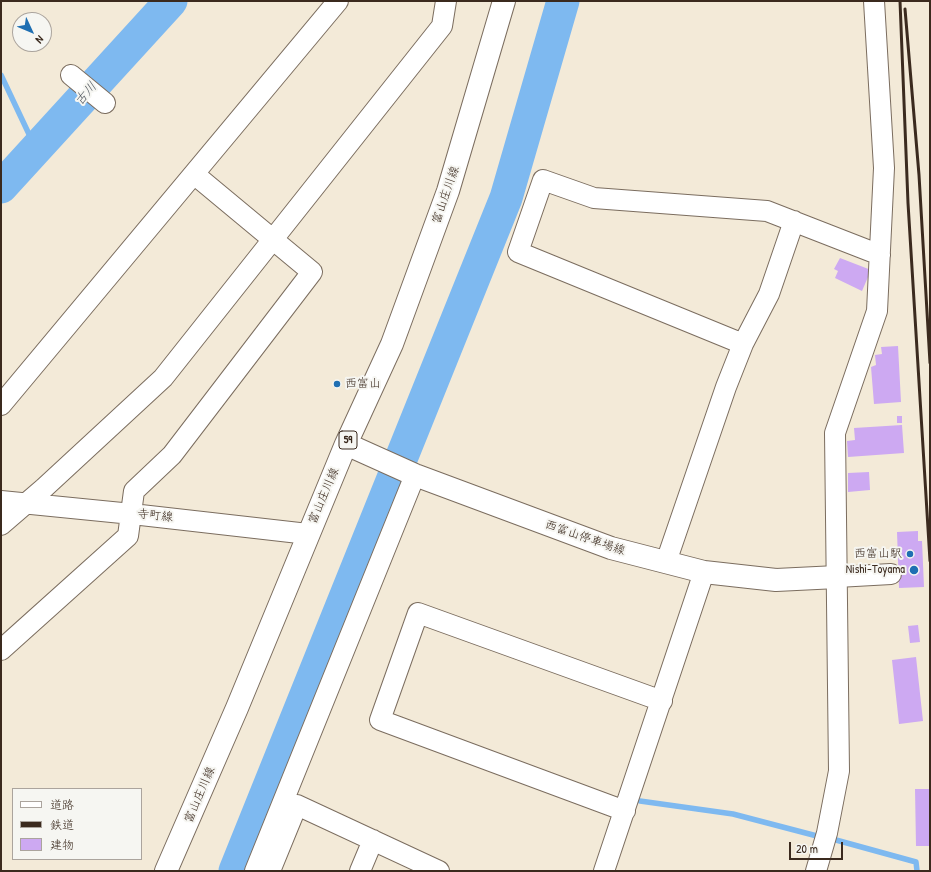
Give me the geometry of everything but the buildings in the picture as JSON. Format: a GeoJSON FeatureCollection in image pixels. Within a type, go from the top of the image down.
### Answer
{"type":"FeatureCollection","features":[{"type":"Feature","properties":{"kind":"main road","name":"富山庄川線"},"geometry":{"type":"LineString","coordinates":[[166,871],[237,708],[346,444],[392,344],[448,191],[504,1]]}},
{"type":"Feature","properties":{"kind":"main road","name":"西富山停車場線"},"geometry":{"type":"LineString","coordinates":[[346,444],[415,475],[611,548],[704,572],[776,580],[837,577]]}},
{"type":"Feature","properties":{"kind":"street"},"geometry":{"type":"LineString","coordinates":[[1,405],[338,1]]}},
{"type":"Feature","properties":{"kind":"street"},"geometry":{"type":"LineString","coordinates":[[1,525],[44,488],[162,378],[442,26],[446,1]]}},
{"type":"Feature","properties":{"kind":"street"},"geometry":{"type":"LineString","coordinates":[[816,871],[827,833],[839,771],[835,434],[877,311],[884,168],[874,1]]}},
{"type":"Feature","properties":{"kind":"street"},"geometry":{"type":"LineString","coordinates":[[71,75],[105,103]]}},
{"type":"Feature","properties":{"kind":"street"},"geometry":{"type":"LineString","coordinates":[[1,650],[128,536],[134,491],[172,455],[312,272],[194,174]]}},
{"type":"Feature","properties":{"kind":"street"},"geometry":{"type":"LineString","coordinates":[[743,344],[518,252],[543,180],[594,198],[767,211],[880,255]]}},
{"type":"Feature","properties":{"kind":"street"},"geometry":{"type":"LineString","coordinates":[[666,562],[726,387],[743,344],[768,294],[794,221]]}},
{"type":"Feature","properties":{"kind":"street"},"geometry":{"type":"LineString","coordinates":[[254,871],[415,475]]}},
{"type":"Feature","properties":{"kind":"street","name":"寺町線"},"geometry":{"type":"LineString","coordinates":[[1,501],[308,534]]}},
{"type":"Feature","properties":{"kind":"street"},"geometry":{"type":"LineString","coordinates":[[604,871],[704,572]]}},
{"type":"Feature","properties":{"kind":"street"},"geometry":{"type":"LineString","coordinates":[[837,577],[891,574]]}},
{"type":"Feature","properties":{"kind":"street"},"geometry":{"type":"LineString","coordinates":[[625,811],[380,720],[418,613],[662,701]]}},
{"type":"Feature","properties":{"kind":"street"},"geometry":{"type":"LineString","coordinates":[[270,871],[297,805],[439,871]]}},
{"type":"Feature","properties":{"kind":"street"},"geometry":{"type":"LineString","coordinates":[[360,871],[373,840]]}},
{"type":"Feature","properties":{"kind":"waterway","name":"古川"},"geometry":{"type":"LineString","coordinates":[[1,187],[171,1]]}},
{"type":"Feature","properties":{"kind":"waterway"},"geometry":{"type":"LineString","coordinates":[[235,871],[506,198],[563,1]]}},
{"type":"Feature","properties":{"kind":"waterway"},"geometry":{"type":"LineString","coordinates":[[1,75],[36,149]]}},
{"type":"Feature","properties":{"kind":"waterway"},"geometry":{"type":"LineString","coordinates":[[640,801],[733,814],[817,836]]}},
{"type":"Feature","properties":{"kind":"waterway"},"geometry":{"type":"LineString","coordinates":[[836,840],[916,862],[917,871]]}},
{"type":"Feature","properties":{"kind":"railway"},"geometry":{"type":"LineString","coordinates":[[900,1],[908,203],[930,561]]}},
{"type":"Feature","properties":{"kind":"railway"},"geometry":{"type":"LineString","coordinates":[[905,9],[919,175],[930,363]]}},
{"type":"Feature","properties":{"kind":"place","name":"西富山"},"geometry":{"type":"Point","coordinates":[337,384]}},
{"type":"Feature","properties":{"kind":"place","name":"西富山駅"},"geometry":{"type":"Point","coordinates":[910,554]}},
{"type":"Feature","properties":{"kind":"place","name":"Nishi-Toyama"},"geometry":{"type":"Point","coordinates":[914,570]}}]}
